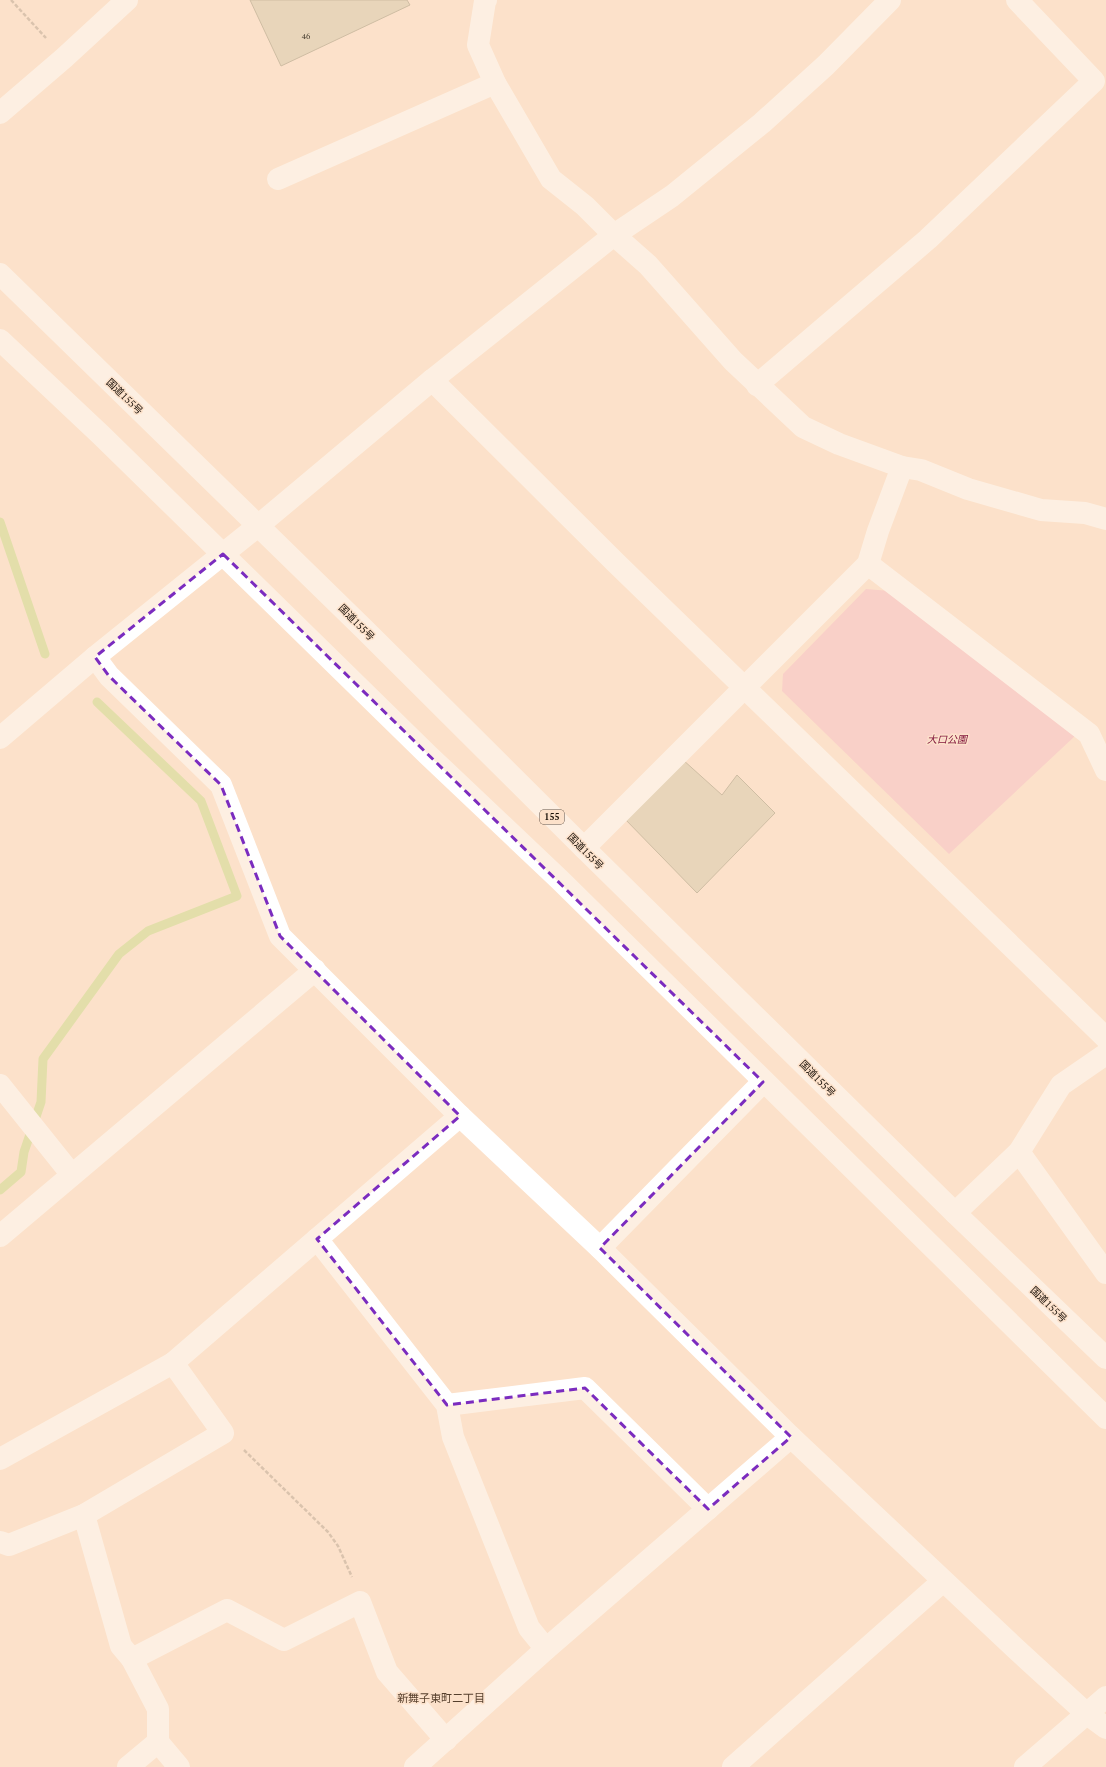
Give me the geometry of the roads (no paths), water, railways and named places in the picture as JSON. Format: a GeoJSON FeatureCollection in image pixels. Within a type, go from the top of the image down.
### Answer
{"type":"FeatureCollection","features":[{"type":"Feature","properties":{"kind":"main road"},"geometry":{"type":"LineString","coordinates":[[0,113],[64,58],[127,0]]}},
{"type":"Feature","properties":{"kind":"main road"},"geometry":{"type":"LineString","coordinates":[[486,0],[478,45],[495,82],[551,179],[585,206],[614,235],[648,265],[733,361],[803,427],[839,444],[902,466],[921,470],[968,489],[1041,510],[1085,512],[1106,519]]}},
{"type":"Feature","properties":{"kind":"main road"},"geometry":{"type":"LineString","coordinates":[[0,738],[95,657],[259,525],[432,380],[614,235],[672,196],[762,123],[826,65],[890,0]]}},
{"type":"Feature","properties":{"kind":"main road"},"geometry":{"type":"LineString","coordinates":[[757,385],[928,239],[1094,81],[1017,0]]}},
{"type":"Feature","properties":{"kind":"main road"},"geometry":{"type":"LineString","coordinates":[[278,179],[495,82]]}},
{"type":"Feature","properties":{"kind":"main road","name":"国道155号"},"geometry":{"type":"LineString","coordinates":[[0,274],[259,525],[584,848],[955,1213],[1106,1358]]}},
{"type":"Feature","properties":{"kind":"main road"},"geometry":{"type":"LineString","coordinates":[[0,340],[223,554],[428,755],[560,880],[763,1082],[1106,1418]]}},
{"type":"Feature","properties":{"kind":"main road"},"geometry":{"type":"LineString","coordinates":[[432,380],[616,563],[746,687],[1106,1038]]}},
{"type":"Feature","properties":{"kind":"main road"},"geometry":{"type":"LineString","coordinates":[[584,848],[868,564],[902,466]]}},
{"type":"Feature","properties":{"kind":"main road"},"geometry":{"type":"LineString","coordinates":[[868,564],[1089,734],[1106,770]]}},
{"type":"Feature","properties":{"kind":"main road"},"geometry":{"type":"LineString","coordinates":[[95,657],[109,676],[221,785],[280,936],[460,1116],[600,1248],[791,1437],[943,1581],[1087,1714],[1106,1728]]}},
{"type":"Feature","properties":{"kind":"main road"},"geometry":{"type":"LineString","coordinates":[[0,1236],[315,970]]}},
{"type":"Feature","properties":{"kind":"main road"},"geometry":{"type":"LineString","coordinates":[[955,1213],[1018,1152],[1061,1085],[1106,1054]]}},
{"type":"Feature","properties":{"kind":"main road"},"geometry":{"type":"LineString","coordinates":[[600,1248],[763,1082]]}},
{"type":"Feature","properties":{"kind":"main road"},"geometry":{"type":"LineString","coordinates":[[0,1085],[72,1175]]}},
{"type":"Feature","properties":{"kind":"main road"},"geometry":{"type":"LineString","coordinates":[[0,1459],[173,1363],[460,1116]]}},
{"type":"Feature","properties":{"kind":"main road"},"geometry":{"type":"LineString","coordinates":[[1018,1152],[1106,1273]]}},
{"type":"Feature","properties":{"kind":"main road"},"geometry":{"type":"LineString","coordinates":[[317,1239],[447,1405],[453,1437],[529,1628],[546,1649]]}},
{"type":"Feature","properties":{"kind":"main road"},"geometry":{"type":"LineString","coordinates":[[0,1542],[9,1544],[84,1515],[224,1432],[173,1363]]}},
{"type":"Feature","properties":{"kind":"main road"},"geometry":{"type":"LineString","coordinates":[[447,1405],[585,1388],[708,1509]]}},
{"type":"Feature","properties":{"kind":"main road"},"geometry":{"type":"LineString","coordinates":[[415,1767],[546,1649],[791,1437]]}},
{"type":"Feature","properties":{"kind":"main road"},"geometry":{"type":"LineString","coordinates":[[84,1515],[121,1646],[132,1659],[158,1709],[158,1742],[179,1767]]}},
{"type":"Feature","properties":{"kind":"main road"},"geometry":{"type":"LineString","coordinates":[[732,1767],[943,1581]]}},
{"type":"Feature","properties":{"kind":"main road"},"geometry":{"type":"LineString","coordinates":[[132,1659],[227,1610],[284,1640],[360,1602],[387,1672],[446,1740]]}},
{"type":"Feature","properties":{"kind":"main road"},"geometry":{"type":"LineString","coordinates":[[1025,1767],[1106,1697]]}},
{"type":"Feature","properties":{"kind":"main road"},"geometry":{"type":"LineString","coordinates":[[128,1767],[158,1742]]}},
{"type":"Feature","properties":{"kind":"waterway"},"geometry":{"type":"LineString","coordinates":[[0,522],[45,654]]}},
{"type":"Feature","properties":{"kind":"waterway"},"geometry":{"type":"LineString","coordinates":[[0,1190],[21,1172],[24,1152],[41,1102],[43,1059],[119,954],[148,931],[237,896],[201,801],[97,702]]}},
{"type":"Feature","properties":{"kind":"district","name":"新舞子東町二丁目"},"geometry":{"type":"Point","coordinates":[441,1698]}},
{"type":"Feature","properties":{"kind":"park label","name":"大口公園"},"geometry":{"type":"Point","coordinates":[947,739]}}]}
